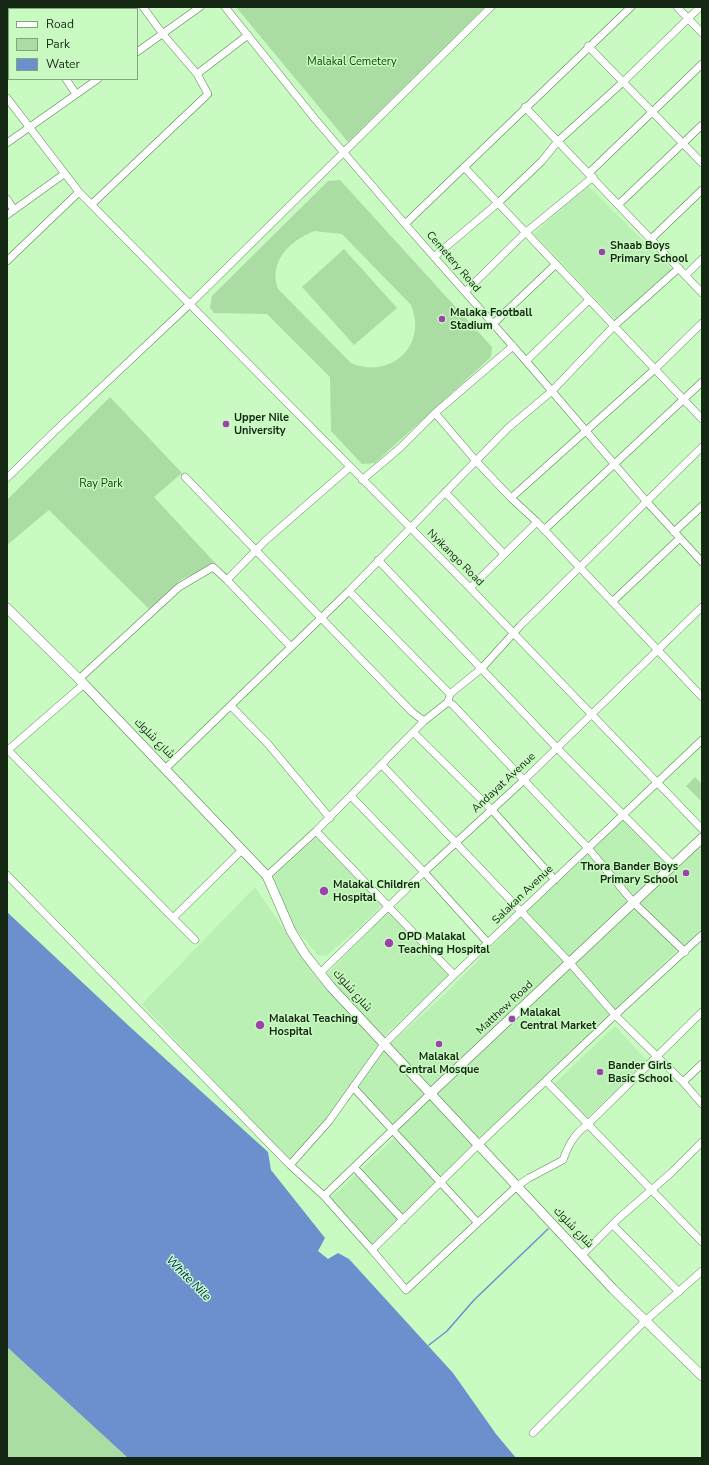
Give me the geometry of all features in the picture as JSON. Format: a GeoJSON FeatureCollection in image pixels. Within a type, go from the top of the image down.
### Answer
{"type":"FeatureCollection","features":[{"type":"Feature","properties":{"kind":"street"},"geometry":{"type":"LineString","coordinates":[[92,204],[208,94],[197,74],[162,34],[143,7]]}},
{"type":"Feature","properties":{"kind":"street"},"geometry":{"type":"LineString","coordinates":[[138,51],[200,7]]}},
{"type":"Feature","properties":{"kind":"street","name":"Cemetery Road"},"geometry":{"type":"LineString","coordinates":[[226,7],[315,118],[346,152],[405,224],[513,346],[646,501],[702,562]]}},
{"type":"Feature","properties":{"kind":"street"},"geometry":{"type":"LineString","coordinates":[[7,478],[54,431],[191,303],[346,152],[491,7]]}},
{"type":"Feature","properties":{"kind":"street"},"geometry":{"type":"LineString","coordinates":[[405,224],[588,46],[631,7]]}},
{"type":"Feature","properties":{"kind":"street"},"geometry":{"type":"LineString","coordinates":[[677,7],[702,33]]}},
{"type":"Feature","properties":{"kind":"street"},"geometry":{"type":"LineString","coordinates":[[434,257],[498,203],[542,162],[558,141],[622,83],[700,7]]}},
{"type":"Feature","properties":{"kind":"street"},"geometry":{"type":"LineString","coordinates":[[197,74],[248,35]]}},
{"type":"Feature","properties":{"kind":"street"},"geometry":{"type":"LineString","coordinates":[[588,46],[622,83],[702,164]]}},
{"type":"Feature","properties":{"kind":"street"},"geometry":{"type":"LineString","coordinates":[[465,292],[525,233],[591,175],[651,112],[702,64]]}},
{"type":"Feature","properties":{"kind":"street"},"geometry":{"type":"LineString","coordinates":[[67,80],[76,94]]}},
{"type":"Feature","properties":{"kind":"street"},"geometry":{"type":"LineString","coordinates":[[7,143],[97,80]]}},
{"type":"Feature","properties":{"kind":"street","name":"Nyikango Road"},"geometry":{"type":"LineString","coordinates":[[7,98],[79,192],[191,303],[362,480],[470,588],[702,829]]}},
{"type":"Feature","properties":{"kind":"street"},"geometry":{"type":"LineString","coordinates":[[525,107],[619,204],[702,293]]}},
{"type":"Feature","properties":{"kind":"street"},"geometry":{"type":"LineString","coordinates":[[619,204],[702,125]]}},
{"type":"Feature","properties":{"kind":"street"},"geometry":{"type":"LineString","coordinates":[[464,167],[702,418]]}},
{"type":"Feature","properties":{"kind":"street"},"geometry":{"type":"LineString","coordinates":[[7,215],[64,174]]}},
{"type":"Feature","properties":{"kind":"street"},"geometry":{"type":"LineString","coordinates":[[651,239],[702,190]]}},
{"type":"Feature","properties":{"kind":"street"},"geometry":{"type":"LineString","coordinates":[[7,261],[79,192]]}},
{"type":"Feature","properties":{"kind":"street"},"geometry":{"type":"LineString","coordinates":[[7,199],[14,210]]}},
{"type":"Feature","properties":{"kind":"street"},"geometry":{"type":"LineString","coordinates":[[686,275],[702,258]]}},
{"type":"Feature","properties":{"kind":"street"},"geometry":{"type":"LineString","coordinates":[[493,324],[556,264]]}},
{"type":"Feature","properties":{"kind":"street"},"geometry":{"type":"LineString","coordinates":[[166,768],[321,619],[508,428],[552,391],[614,326],[679,268]]}},
{"type":"Feature","properties":{"kind":"street"},"geometry":{"type":"LineString","coordinates":[[526,361],[589,300]]}},
{"type":"Feature","properties":{"kind":"street"},"geometry":{"type":"LineString","coordinates":[[511,498],[655,369],[702,323]]}},
{"type":"Feature","properties":{"kind":"street"},"geometry":{"type":"LineString","coordinates":[[362,480],[400,448],[435,413],[513,346]]}},
{"type":"Feature","properties":{"kind":"street"},"geometry":{"type":"LineString","coordinates":[[544,530],[702,382]]}},
{"type":"Feature","properties":{"kind":"street"},"geometry":{"type":"LineString","coordinates":[[435,413],[476,461],[511,498],[537,522],[702,697]]}},
{"type":"Feature","properties":{"kind":"street"},"geometry":{"type":"LineString","coordinates":[[267,876],[330,818],[424,721],[448,702],[450,694],[482,668],[513,633],[702,447]]}},
{"type":"Feature","properties":{"kind":"street"},"geometry":{"type":"LineString","coordinates":[[226,580],[256,550],[350,467]]}},
{"type":"Feature","properties":{"kind":"street"},"geometry":{"type":"LineString","coordinates":[[185,476],[321,619],[412,712],[424,721]]}},
{"type":"Feature","properties":{"kind":"street"},"geometry":{"type":"LineString","coordinates":[[445,492],[504,554]]}},
{"type":"Feature","properties":{"kind":"street"},"geometry":{"type":"LineString","coordinates":[[612,602],[677,535],[702,506]]}},
{"type":"Feature","properties":{"kind":"street"},"geometry":{"type":"LineString","coordinates":[[470,588],[537,522]]}},
{"type":"Feature","properties":{"kind":"street"},"geometry":{"type":"LineString","coordinates":[[378,560],[557,748],[673,865]]}},
{"type":"Feature","properties":{"kind":"street"},"geometry":{"type":"LineString","coordinates":[[195,940],[8,750],[179,587],[213,568],[291,647]]}},
{"type":"Feature","properties":{"kind":"street"},"geometry":{"type":"LineString","coordinates":[[349,591],[450,694]]}},
{"type":"Feature","properties":{"kind":"street","name":"Andayat Avenue"},"geometry":{"type":"LineString","coordinates":[[320,973],[424,872],[523,781],[702,607]]}},
{"type":"Feature","properties":{"kind":"street","name":"شارع شلوك"},"geometry":{"type":"LineString","coordinates":[[7,608],[82,681],[166,768],[241,851],[267,876],[291,931],[320,973],[384,1044],[645,1321],[701,1372]]}},
{"type":"Feature","properties":{"kind":"street"},"geometry":{"type":"LineString","coordinates":[[448,702],[483,736],[523,781],[588,848],[633,902],[685,952]]}},
{"type":"Feature","properties":{"kind":"street"},"geometry":{"type":"LineString","coordinates":[[231,706],[268,744],[330,818]]}},
{"type":"Feature","properties":{"kind":"street"},"geometry":{"type":"LineString","coordinates":[[414,733],[492,810],[555,880]]}},
{"type":"Feature","properties":{"kind":"street","name":"Salakan Avenue"},"geometry":{"type":"LineString","coordinates":[[290,1165],[329,1121],[384,1044],[454,975],[702,740]]}},
{"type":"Feature","properties":{"kind":"street"},"geometry":{"type":"LineString","coordinates":[[382,765],[570,963],[615,1015],[683,1082],[702,1104]]}},
{"type":"Feature","properties":{"kind":"street"},"geometry":{"type":"LineString","coordinates":[[350,796],[424,872],[488,943]]}},
{"type":"Feature","properties":{"kind":"street"},"geometry":{"type":"LineString","coordinates":[[316,831],[454,975]]}},
{"type":"Feature","properties":{"kind":"street","name":"Matthew Road"},"geometry":{"type":"LineString","coordinates":[[324,1196],[702,838]]}},
{"type":"Feature","properties":{"kind":"street"},"geometry":{"type":"LineString","coordinates":[[173,918],[241,851]]}},
{"type":"Feature","properties":{"kind":"street"},"geometry":{"type":"LineString","coordinates":[[7,875],[290,1165],[324,1196],[406,1290],[517,1186],[563,1160],[570,1143],[579,1130],[587,1125],[702,1012]]}},
{"type":"Feature","properties":{"kind":"street"},"geometry":{"type":"LineString","coordinates":[[372,1250],[478,1145],[615,1015],[702,936]]}},
{"type":"Feature","properties":{"kind":"street"},"geometry":{"type":"LineString","coordinates":[[683,1082],[702,1064]]}},
{"type":"Feature","properties":{"kind":"street"},"geometry":{"type":"LineString","coordinates":[[546,1081],[702,1242]]}},
{"type":"Feature","properties":{"kind":"street"},"geometry":{"type":"LineString","coordinates":[[353,1087],[477,1222]]}},
{"type":"Feature","properties":{"kind":"street"},"geometry":{"type":"LineString","coordinates":[[582,1255],[702,1142]]}},
{"type":"Feature","properties":{"kind":"street"},"geometry":{"type":"LineString","coordinates":[[355,1168],[403,1220]]}},
{"type":"Feature","properties":{"kind":"street"},"geometry":{"type":"LineString","coordinates":[[613,1225],[679,1292]]}},
{"type":"Feature","properties":{"kind":"street"},"geometry":{"type":"LineString","coordinates":[[533,1433],[645,1321],[702,1271]]}},
{"type":"Feature","properties":{"kind":"shaded area","name":"Shaab Boys Primary School"},"geometry":{"type":"Polygon","coordinates":[[[587,185],[672,269],[616,320],[534,234],[587,185]]]}},
{"type":"Feature","properties":{"kind":"shaded area","name":"Malakal Central Market"},"geometry":{"type":"Polygon","coordinates":[[[623,820],[669,863],[634,900],[678,949],[372,1246],[330,1199],[397,1136],[356,1089],[388,1043],[390,1044],[444,995],[532,906],[623,820]]]}},
{"type":"Feature","properties":{"kind":"shaded area","name":"Malakal Children Hospital"},"geometry":{"type":"Polygon","coordinates":[[[317,836],[383,904],[361,926],[326,956],[318,955],[293,926],[273,877],[317,836]]]}},
{"type":"Feature","properties":{"kind":"shaded area","name":"Thora Bander Boys Primary School"},"geometry":{"type":"Polygon","coordinates":[[[702,843],[702,931],[685,948],[639,903],[702,843]]]}},
{"type":"Feature","properties":{"kind":"shaded area","name":"Malakal Teaching Hospital"},"geometry":{"type":"Polygon","coordinates":[[[255,887],[317,978],[378,1045],[327,1119],[290,1162],[142,1004],[255,887]]]}},
{"type":"Feature","properties":{"kind":"shaded area","name":"OPD Malakal Teaching Hospital"},"geometry":{"type":"Polygon","coordinates":[[[389,911],[451,974],[383,1037],[326,975],[389,911]]]}},
{"type":"Feature","properties":{"kind":"shaded area","name":"Bander Girls Basic School"},"geometry":{"type":"Polygon","coordinates":[[[615,1026],[647,1061],[586,1119],[554,1084],[615,1026]]]}},
{"type":"Feature","properties":{"kind":"green space","name":"Malakal Cemetery"},"geometry":{"type":"Polygon","coordinates":[[[236,7],[485,7],[348,142],[236,7]]]}},
{"type":"Feature","properties":{"kind":"green space","name":"Malaka Football Stadium"},"geometry":{"type":"Polygon","coordinates":[[[340,180],[492,347],[491,357],[375,463],[362,464],[331,431],[330,377],[267,314],[214,313],[210,308],[212,296],[328,181],[340,180]],[[314,231],[305,235],[289,246],[283,253],[276,270],[278,289],[351,363],[366,367],[380,367],[392,363],[402,355],[410,345],[414,333],[415,320],[411,305],[342,234],[314,231]]]}},
{"type":"Feature","properties":{"kind":"green space"},"geometry":{"type":"Polygon","coordinates":[[[344,249],[397,308],[354,345],[302,287],[344,249]]]}},
{"type":"Feature","properties":{"kind":"green space","name":"Ray Park"},"geometry":{"type":"Polygon","coordinates":[[[110,397],[182,473],[154,497],[216,564],[182,579],[149,609],[49,510],[7,545],[7,500],[110,397]]]}},
{"type":"Feature","properties":{"kind":"green space"},"geometry":{"type":"Polygon","coordinates":[[[695,777],[702,784],[702,802],[686,786],[695,777]]]}},
{"type":"Feature","properties":{"kind":"green space"},"geometry":{"type":"Polygon","coordinates":[[[7,1347],[128,1458],[7,1458],[7,1347]]]}},
{"type":"Feature","properties":{"kind":"water","name":"White Nile"},"geometry":{"type":"Polygon","coordinates":[[[7,912],[129,1026],[268,1152],[271,1170],[325,1238],[318,1251],[328,1259],[338,1253],[349,1259],[453,1373],[496,1434],[516,1458],[128,1458],[7,1347],[7,912]]]}},
{"type":"Feature","properties":{"kind":"waterway"},"geometry":{"type":"LineString","coordinates":[[429,1345],[447,1331],[474,1300],[548,1229]]}},
{"type":"Feature","properties":{"kind":"place","name":"Shaab Boys Primary School"},"geometry":{"type":"Point","coordinates":[602,252]}},
{"type":"Feature","properties":{"kind":"place","name":"Malaka Football Stadium"},"geometry":{"type":"Point","coordinates":[442,319]}},
{"type":"Feature","properties":{"kind":"place","name":"Upper Nile University"},"geometry":{"type":"Point","coordinates":[226,424]}},
{"type":"Feature","properties":{"kind":"place","name":"Thora Bander Boys Primary School"},"geometry":{"type":"Point","coordinates":[686,873]}},
{"type":"Feature","properties":{"kind":"place","name":"Malakal Children Hospital"},"geometry":{"type":"Point","coordinates":[324,891]}},
{"type":"Feature","properties":{"kind":"place","name":"OPD Malakal Teaching Hospital"},"geometry":{"type":"Point","coordinates":[389,943]}},
{"type":"Feature","properties":{"kind":"place","name":"Malakal Central Market"},"geometry":{"type":"Point","coordinates":[512,1019]}},
{"type":"Feature","properties":{"kind":"place","name":"Malakal Teaching Hospital"},"geometry":{"type":"Point","coordinates":[260,1025]}},
{"type":"Feature","properties":{"kind":"place","name":"Malakal Central Mosque"},"geometry":{"type":"Point","coordinates":[439,1044]}},
{"type":"Feature","properties":{"kind":"place","name":"Bander Girls Basic School"},"geometry":{"type":"Point","coordinates":[600,1072]}}]}
